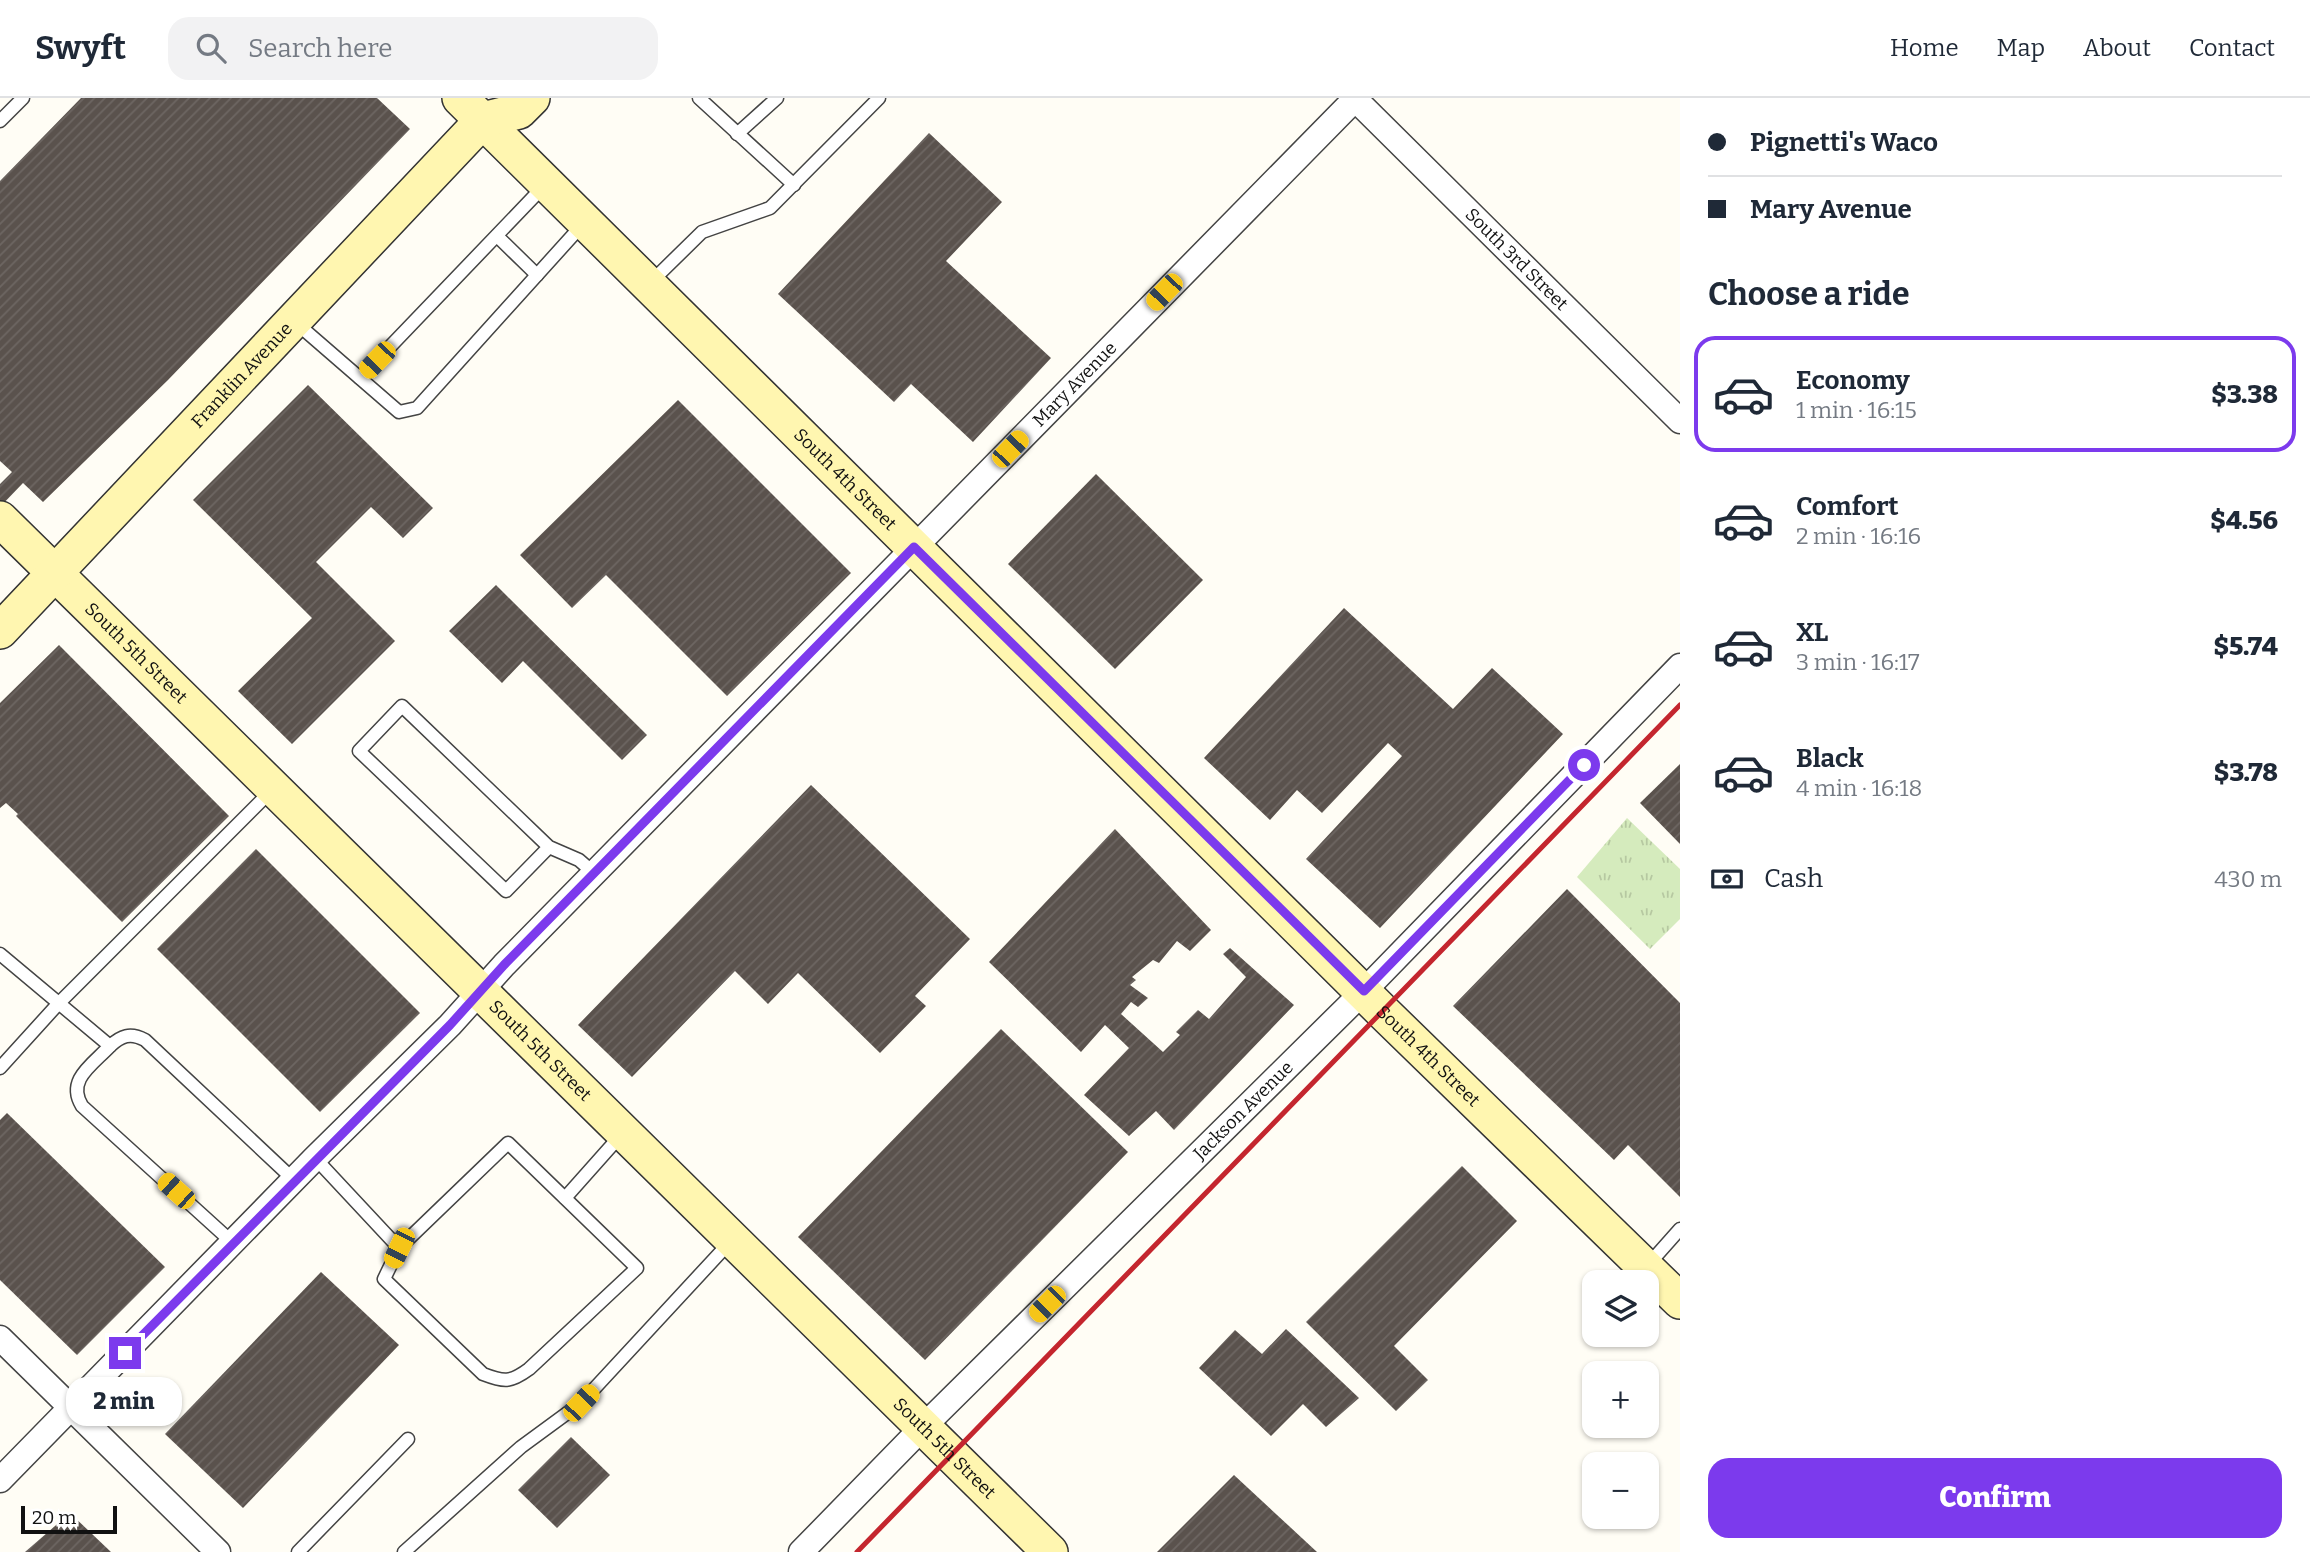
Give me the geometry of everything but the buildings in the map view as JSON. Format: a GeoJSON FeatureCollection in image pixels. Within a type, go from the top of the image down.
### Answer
{"type":"FeatureCollection","features":[{"type":"Feature","properties":{"kind":"street"},"geometry":{"type":"LineString","coordinates":[[475,105],[519,111],[532,98]]}},
{"type":"Feature","properties":{"kind":"street","name":"South 3rd Street"},"geometry":{"type":"LineString","coordinates":[[1355,98],[1680,421]]}},
{"type":"Feature","properties":{"kind":"street","name":"Mary Avenue"},"geometry":{"type":"LineString","coordinates":[[0,1480],[315,1158],[450,1025],[480,990],[1355,98]]}},
{"type":"Feature","properties":{"kind":"street","name":"South 4th Street"},"geometry":{"type":"LineString","coordinates":[[475,105],[585,222],[1680,1301]]}},
{"type":"Feature","properties":{"kind":"street","name":"Franklin Avenue"},"geometry":{"type":"LineString","coordinates":[[0,631],[294,321],[475,105]]}},
{"type":"Feature","properties":{"kind":"street","name":"South 5th Street"},"geometry":{"type":"LineString","coordinates":[[0,519],[1050,1552]]}},
{"type":"Feature","properties":{"kind":"street","name":"Jackson Avenue"},"geometry":{"type":"LineString","coordinates":[[802,1552],[923,1427],[1364,991],[1680,666]]}},
{"type":"Feature","properties":{"kind":"street"},"geometry":{"type":"LineString","coordinates":[[0,1338],[218,1552]]}},
{"type":"Feature","properties":{"kind":"lane"},"geometry":{"type":"LineString","coordinates":[[0,121],[23,98]]}},
{"type":"Feature","properties":{"kind":"lane"},"geometry":{"type":"LineString","coordinates":[[699,98],[794,185]]}},
{"type":"Feature","properties":{"kind":"lane"},"geometry":{"type":"LineString","coordinates":[[737,134],[777,98]]}},
{"type":"Feature","properties":{"kind":"lane"},"geometry":{"type":"LineString","coordinates":[[648,284],[702,232],[770,208],[879,98]]}},
{"type":"Feature","properties":{"kind":"lane"},"geometry":{"type":"LineString","coordinates":[[360,378],[547,182]]}},
{"type":"Feature","properties":{"kind":"lane"},"geometry":{"type":"LineString","coordinates":[[294,321],[400,412],[417,408],[585,222]]}},
{"type":"Feature","properties":{"kind":"lane"},"geometry":{"type":"LineString","coordinates":[[497,236],[537,275]]}},
{"type":"Feature","properties":{"kind":"lane"},"geometry":{"type":"LineString","coordinates":[[549,847],[506,891],[359,751],[402,706],[549,847],[579,860],[594,874]]}},
{"type":"Feature","properties":{"kind":"lane"},"geometry":{"type":"LineString","coordinates":[[0,1068],[58,1004],[274,788]]}},
{"type":"Feature","properties":{"kind":"lane"},"geometry":{"type":"LineString","coordinates":[[0,954],[110,1046]]}},
{"type":"Feature","properties":{"kind":"lane"},"geometry":{"type":"LineString","coordinates":[[233,1243],[82,1106],[76,1097],[75,1086],[81,1077],[110,1046],[121,1036],[131,1035],[145,1040],[294,1180]]}},
{"type":"Feature","properties":{"kind":"lane"},"geometry":{"type":"LineString","coordinates":[[565,1198],[624,1131]]}},
{"type":"Feature","properties":{"kind":"lane"},"geometry":{"type":"LineString","coordinates":[[508,1143],[565,1198],[637,1268],[514,1380],[499,1380],[483,1374],[384,1279],[399,1248],[508,1143]]}},
{"type":"Feature","properties":{"kind":"lane"},"geometry":{"type":"LineString","coordinates":[[315,1158],[399,1248]]}},
{"type":"Feature","properties":{"kind":"lane"},"geometry":{"type":"LineString","coordinates":[[1646,1268],[1680,1229]]}},
{"type":"Feature","properties":{"kind":"lane"},"geometry":{"type":"LineString","coordinates":[[404,1552],[521,1447],[581,1403],[733,1239]]}},
{"type":"Feature","properties":{"kind":"lane"},"geometry":{"type":"LineString","coordinates":[[298,1552],[408,1439]]}},
{"type":"Feature","properties":{"kind":"green space"},"geometry":{"type":"Polygon","coordinates":[[[1627,818],[1680,869],[1680,919],[1650,949],[1577,877],[1627,818]]]}},
{"type":"Feature","properties":{"kind":"railway"},"geometry":{"type":"LineString","coordinates":[[857,1552],[1680,705]]}},
{"type":"Feature","properties":{"kind":"route"},"geometry":{"type":"LineString","coordinates":[[125,1353],[315,1158],[450,1025],[504,965],[914,547],[1364,991],[1584,765]]}}]}
